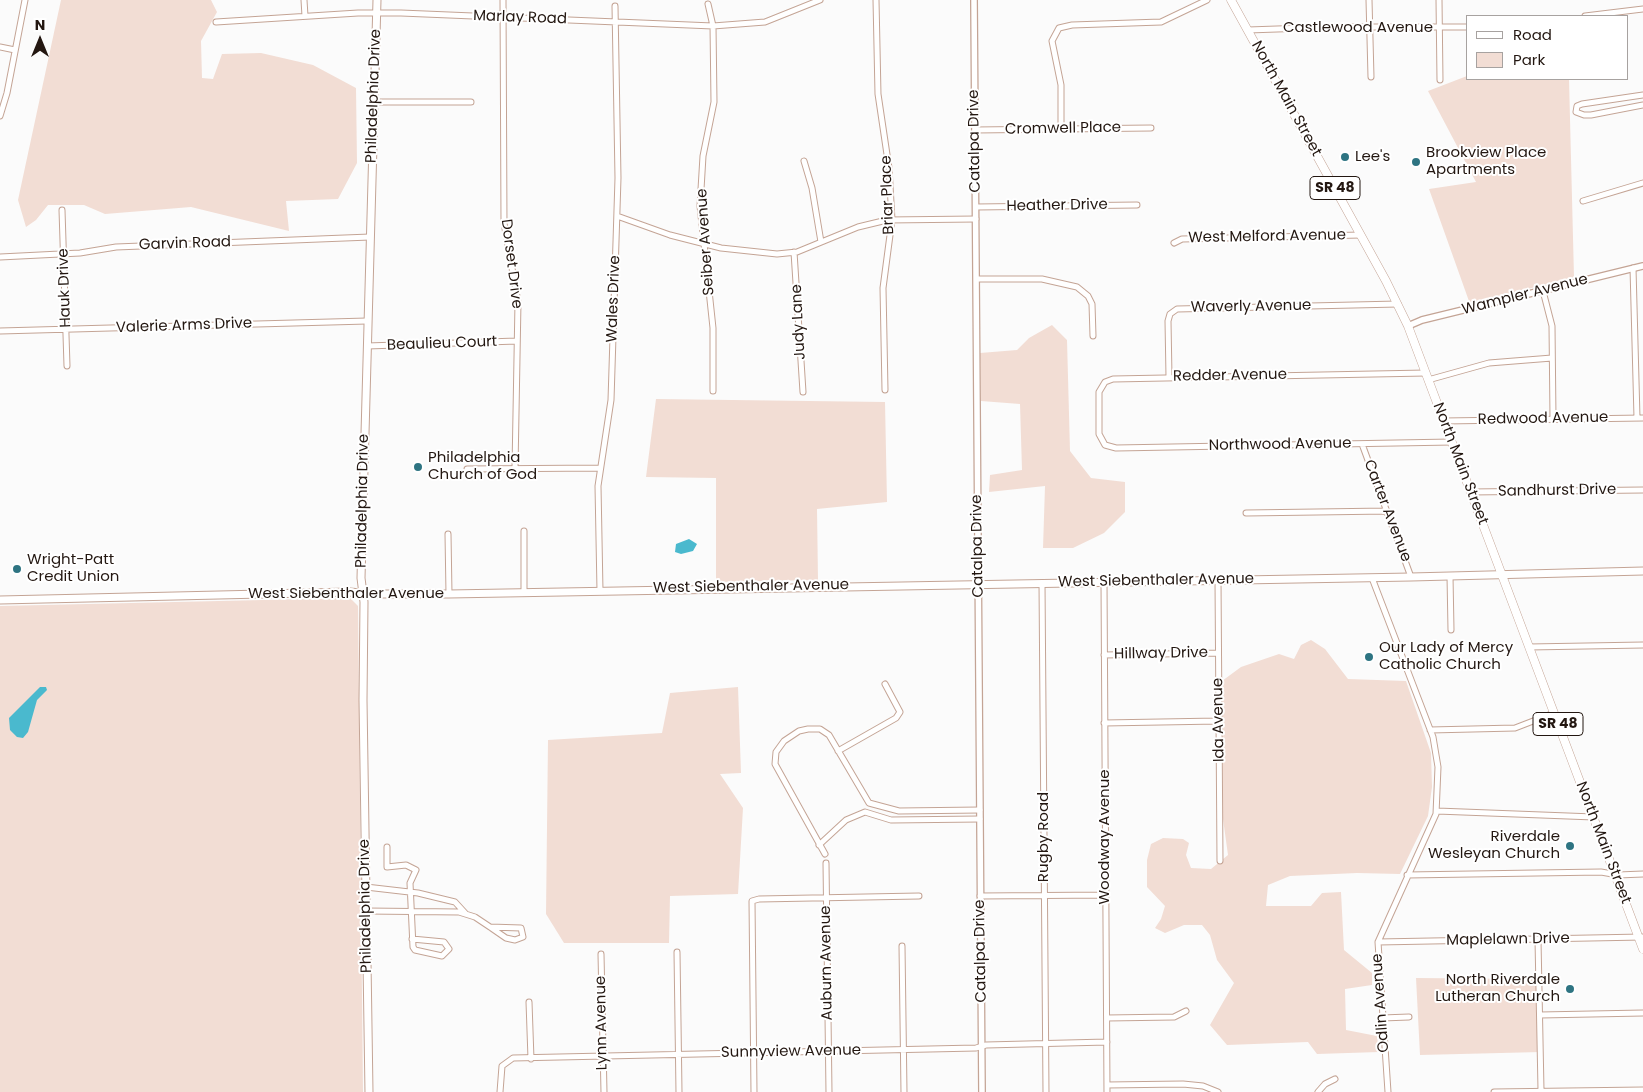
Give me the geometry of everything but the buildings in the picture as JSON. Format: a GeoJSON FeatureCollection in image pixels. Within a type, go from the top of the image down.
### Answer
{"type":"FeatureCollection","features":[{"type":"Feature","properties":{"kind":"main road","name":"Philadelphia Drive"},"geometry":{"type":"LineString","coordinates":[[369,1092],[362,501],[376,0]]}},
{"type":"Feature","properties":{"kind":"main road","name":"North Main Street"},"geometry":{"type":"LineString","coordinates":[[1231,0],[1361,235],[1408,326],[1554,714],[1641,938],[1643,949]]}},
{"type":"Feature","properties":{"kind":"main road","name":"West Siebenthaler Avenue"},"geometry":{"type":"LineString","coordinates":[[0,600],[350,592],[363,594],[449,594],[1372,578],[1643,571]]}},
{"type":"Feature","properties":{"kind":"street"},"geometry":{"type":"LineString","coordinates":[[0,116],[16,50],[25,0]]}},
{"type":"Feature","properties":{"kind":"street"},"geometry":{"type":"LineString","coordinates":[[304,0],[305,16]]}},
{"type":"Feature","properties":{"kind":"street","name":"Dorset Drive"},"geometry":{"type":"LineString","coordinates":[[503,0],[504,223],[518,291],[514,468]]}},
{"type":"Feature","properties":{"kind":"street","name":"Marlay Road"},"geometry":{"type":"LineString","coordinates":[[216,22],[305,16],[377,14],[714,26],[765,22],[820,0]]}},
{"type":"Feature","properties":{"kind":"street","name":"Briar Place"},"geometry":{"type":"LineString","coordinates":[[876,0],[878,94],[889,168],[892,220],[883,288],[885,390]]}},
{"type":"Feature","properties":{"kind":"street","name":"Catalpa Drive"},"geometry":{"type":"LineString","coordinates":[[974,0],[982,1092]]}},
{"type":"Feature","properties":{"kind":"street"},"geometry":{"type":"LineString","coordinates":[[1061,129],[1061,85],[1052,41],[1059,28],[1072,25],[1161,22],[1207,0]]}},
{"type":"Feature","properties":{"kind":"street"},"geometry":{"type":"LineString","coordinates":[[1369,0],[1371,76]]}},
{"type":"Feature","properties":{"kind":"street"},"geometry":{"type":"LineString","coordinates":[[1439,0],[1440,80]]}},
{"type":"Feature","properties":{"kind":"street","name":"Seiber Avenue"},"geometry":{"type":"LineString","coordinates":[[708,4],[714,26],[714,102],[703,156],[700,206],[713,328],[713,391]]}},
{"type":"Feature","properties":{"kind":"street","name":"Wales Drive"},"geometry":{"type":"LineString","coordinates":[[600,590],[598,506],[600,468],[611,400],[617,216],[615,6]]}},
{"type":"Feature","properties":{"kind":"street"},"geometry":{"type":"LineString","coordinates":[[1593,15],[1643,9]]}},
{"type":"Feature","properties":{"kind":"street","name":"Castlewood Avenue"},"geometry":{"type":"LineString","coordinates":[[1248,30],[1466,27]]}},
{"type":"Feature","properties":{"kind":"street"},"geometry":{"type":"LineString","coordinates":[[0,47],[16,50]]}},
{"type":"Feature","properties":{"kind":"street"},"geometry":{"type":"LineString","coordinates":[[1643,95],[1582,104],[1577,106],[1576,112],[1584,116],[1643,106]]}},
{"type":"Feature","properties":{"kind":"street"},"geometry":{"type":"LineString","coordinates":[[374,102],[471,102]]}},
{"type":"Feature","properties":{"kind":"street","name":"Cromwell Place"},"geometry":{"type":"LineString","coordinates":[[974,130],[1151,128]]}},
{"type":"Feature","properties":{"kind":"street"},"geometry":{"type":"LineString","coordinates":[[804,161],[812,188],[821,242]]}},
{"type":"Feature","properties":{"kind":"street"},"geometry":{"type":"LineString","coordinates":[[1583,201],[1643,183]]}},
{"type":"Feature","properties":{"kind":"street","name":"Heather Drive"},"geometry":{"type":"LineString","coordinates":[[976,207],[1137,205]]}},
{"type":"Feature","properties":{"kind":"street","name":"Hauk Drive"},"geometry":{"type":"LineString","coordinates":[[62,210],[67,366]]}},
{"type":"Feature","properties":{"kind":"street"},"geometry":{"type":"LineString","coordinates":[[617,216],[670,235],[704,244],[763,253],[794,252],[858,227],[892,220],[976,219]]}},
{"type":"Feature","properties":{"kind":"street","name":"West Melford Avenue"},"geometry":{"type":"LineString","coordinates":[[1174,243],[1182,239],[1361,235]]}},
{"type":"Feature","properties":{"kind":"street","name":"Garvin Road"},"geometry":{"type":"LineString","coordinates":[[0,257],[64,254],[116,247],[370,237]]}},
{"type":"Feature","properties":{"kind":"street","name":"Judy Lane"},"geometry":{"type":"LineString","coordinates":[[794,252],[803,392]]}},
{"type":"Feature","properties":{"kind":"street","name":"Wampler Avenue"},"geometry":{"type":"LineString","coordinates":[[1408,326],[1422,320],[1643,266]]}},
{"type":"Feature","properties":{"kind":"street"},"geometry":{"type":"LineString","coordinates":[[1633,268],[1640,418]]}},
{"type":"Feature","properties":{"kind":"street"},"geometry":{"type":"LineString","coordinates":[[977,279],[1042,279],[1077,287],[1088,296],[1092,304],[1094,336]]}},
{"type":"Feature","properties":{"kind":"street"},"geometry":{"type":"LineString","coordinates":[[1543,291],[1552,326],[1553,418]]}},
{"type":"Feature","properties":{"kind":"street","name":"Waverly Avenue"},"geometry":{"type":"LineString","coordinates":[[1169,377],[1168,321],[1170,314],[1177,309],[1398,304]]}},
{"type":"Feature","properties":{"kind":"street","name":"Valerie Arms Drive"},"geometry":{"type":"LineString","coordinates":[[0,331],[367,321]]}},
{"type":"Feature","properties":{"kind":"street","name":"Beaulieu Court"},"geometry":{"type":"LineString","coordinates":[[366,346],[517,341]]}},
{"type":"Feature","properties":{"kind":"street","name":"Redder Avenue"},"geometry":{"type":"LineString","coordinates":[[1108,447],[1102,441],[1099,434],[1099,392],[1102,386],[1114,379],[1427,376],[1489,362],[1552,358]]}},
{"type":"Feature","properties":{"kind":"street","name":"Redwood Avenue"},"geometry":{"type":"LineString","coordinates":[[1444,421],[1640,418]]}},
{"type":"Feature","properties":{"kind":"street","name":"Northwood Avenue"},"geometry":{"type":"LineString","coordinates":[[1108,447],[1452,442]]}},
{"type":"Feature","properties":{"kind":"street","name":"Carter Avenue"},"geometry":{"type":"LineString","coordinates":[[1362,444],[1411,577]]}},
{"type":"Feature","properties":{"kind":"street"},"geometry":{"type":"LineString","coordinates":[[467,469],[600,468]]}},
{"type":"Feature","properties":{"kind":"street","name":"Sandhurst Drive"},"geometry":{"type":"LineString","coordinates":[[1470,492],[1643,490]]}},
{"type":"Feature","properties":{"kind":"street"},"geometry":{"type":"LineString","coordinates":[[1246,513],[1387,511]]}},
{"type":"Feature","properties":{"kind":"street"},"geometry":{"type":"LineString","coordinates":[[524,531],[524,592]]}},
{"type":"Feature","properties":{"kind":"street"},"geometry":{"type":"LineString","coordinates":[[448,534],[449,594]]}},
{"type":"Feature","properties":{"kind":"street"},"geometry":{"type":"LineString","coordinates":[[1450,576],[1451,630]]}},
{"type":"Feature","properties":{"kind":"street","name":"Odlin Avenue"},"geometry":{"type":"LineString","coordinates":[[1372,578],[1430,730],[1438,759],[1436,811],[1378,942],[1388,1092]]}},
{"type":"Feature","properties":{"kind":"street","name":"Ida Avenue"},"geometry":{"type":"LineString","coordinates":[[1218,580],[1217,653],[1220,861]]}},
{"type":"Feature","properties":{"kind":"street","name":"Woodway Avenue"},"geometry":{"type":"LineString","coordinates":[[1104,582],[1107,1092]]}},
{"type":"Feature","properties":{"kind":"street","name":"Rugby Road"},"geometry":{"type":"LineString","coordinates":[[1042,583],[1046,1092]]}},
{"type":"Feature","properties":{"kind":"street"},"geometry":{"type":"LineString","coordinates":[[1529,647],[1643,645]]}},
{"type":"Feature","properties":{"kind":"street","name":"Hillway Drive"},"geometry":{"type":"LineString","coordinates":[[1104,655],[1217,653]]}},
{"type":"Feature","properties":{"kind":"street"},"geometry":{"type":"LineString","coordinates":[[838,751],[896,718],[900,712],[885,684]]}},
{"type":"Feature","properties":{"kind":"street"},"geometry":{"type":"LineString","coordinates":[[1430,730],[1515,728],[1554,714]]}},
{"type":"Feature","properties":{"kind":"street"},"geometry":{"type":"LineString","coordinates":[[1104,723],[1218,721]]}},
{"type":"Feature","properties":{"kind":"street"},"geometry":{"type":"LineString","coordinates":[[825,854],[775,767],[775,756],[784,742],[799,731],[808,729],[824,730],[869,803],[899,812],[980,810]]}},
{"type":"Feature","properties":{"kind":"street"},"geometry":{"type":"LineString","coordinates":[[820,845],[846,820],[865,812],[869,803]]}},
{"type":"Feature","properties":{"kind":"street"},"geometry":{"type":"LineString","coordinates":[[1436,811],[1594,817]]}},
{"type":"Feature","properties":{"kind":"street"},"geometry":{"type":"LineString","coordinates":[[865,812],[880,818],[901,821],[980,819]]}},
{"type":"Feature","properties":{"kind":"street"},"geometry":{"type":"LineString","coordinates":[[387,847],[386,867],[406,865],[416,870],[410,884],[411,892],[411,912],[412,939],[413,947],[417,952],[442,956],[449,949],[444,942],[412,939]]}},
{"type":"Feature","properties":{"kind":"street","name":"Auburn Avenue"},"geometry":{"type":"LineString","coordinates":[[826,863],[829,1092]]}},
{"type":"Feature","properties":{"kind":"street"},"geometry":{"type":"LineString","coordinates":[[1407,875],[1601,872],[1643,874]]}},
{"type":"Feature","properties":{"kind":"street"},"geometry":{"type":"LineString","coordinates":[[366,886],[411,892],[455,902],[466,914]]}},
{"type":"Feature","properties":{"kind":"street"},"geometry":{"type":"LineString","coordinates":[[980,896],[1106,895]]}},
{"type":"Feature","properties":{"kind":"street"},"geometry":{"type":"LineString","coordinates":[[754,1092],[753,900],[918,896]]}},
{"type":"Feature","properties":{"kind":"street"},"geometry":{"type":"LineString","coordinates":[[366,911],[459,912],[490,927],[506,938],[515,940],[523,937],[521,928],[490,927]]}},
{"type":"Feature","properties":{"kind":"street","name":"Maplelawn Drive"},"geometry":{"type":"LineString","coordinates":[[1378,942],[1641,938]]}},
{"type":"Feature","properties":{"kind":"street"},"geometry":{"type":"LineString","coordinates":[[1538,940],[1541,1090]]}},
{"type":"Feature","properties":{"kind":"street"},"geometry":{"type":"LineString","coordinates":[[902,946],[904,1092]]}},
{"type":"Feature","properties":{"kind":"street"},"geometry":{"type":"LineString","coordinates":[[677,952],[679,1092]]}},
{"type":"Feature","properties":{"kind":"street","name":"Lynn Avenue"},"geometry":{"type":"LineString","coordinates":[[601,954],[604,1092]]}},
{"type":"Feature","properties":{"kind":"street"},"geometry":{"type":"LineString","coordinates":[[529,1002],[532,1059]]}},
{"type":"Feature","properties":{"kind":"street"},"geometry":{"type":"LineString","coordinates":[[1107,1018],[1174,1018],[1186,1011]]}},
{"type":"Feature","properties":{"kind":"street"},"geometry":{"type":"LineString","coordinates":[[1540,1015],[1643,1013]]}},
{"type":"Feature","properties":{"kind":"street"},"geometry":{"type":"LineString","coordinates":[[1382,1018],[1409,1017]]}},
{"type":"Feature","properties":{"kind":"street","name":"Sunnyview Avenue"},"geometry":{"type":"LineString","coordinates":[[500,1092],[502,1066],[513,1058],[903,1050],[1107,1042]]}},
{"type":"Feature","properties":{"kind":"street"},"geometry":{"type":"LineString","coordinates":[[1318,1092],[1325,1084],[1335,1079]]}},
{"type":"Feature","properties":{"kind":"street"},"geometry":{"type":"LineString","coordinates":[[1107,1085],[1183,1084],[1203,1086],[1218,1092]]}},
{"type":"Feature","properties":{"kind":"street"},"geometry":{"type":"LineString","coordinates":[[1494,1092],[1643,1090]]}},
{"type":"Feature","properties":{"kind":"green space"},"geometry":{"type":"Polygon","coordinates":[[[61,0],[211,0],[217,12],[201,41],[202,78],[213,79],[222,54],[261,53],[313,65],[356,88],[357,163],[338,199],[286,201],[289,231],[191,207],[105,214],[84,205],[48,205],[36,220],[26,227],[18,200],[61,0]]]}},
{"type":"Feature","properties":{"kind":"green space"},"geometry":{"type":"Polygon","coordinates":[[[1466,76],[1466,80],[1569,80],[1574,277],[1470,304],[1429,189],[1476,182],[1428,91],[1466,76]]]}},
{"type":"Feature","properties":{"kind":"green space"},"geometry":{"type":"Polygon","coordinates":[[[1052,325],[1067,340],[1070,451],[1091,478],[1125,482],[1125,512],[1104,533],[1073,548],[1043,548],[1045,486],[989,492],[990,475],[1022,470],[1020,404],[981,401],[980,353],[1017,350],[1029,338],[1052,325]]]}},
{"type":"Feature","properties":{"kind":"green space"},"geometry":{"type":"Polygon","coordinates":[[[656,399],[885,402],[887,502],[817,509],[818,580],[716,582],[716,478],[646,477],[656,399]]]}},
{"type":"Feature","properties":{"kind":"green space"},"geometry":{"type":"Polygon","coordinates":[[[350,598],[358,606],[363,1092],[0,1092],[0,606],[350,598]]]}},
{"type":"Feature","properties":{"kind":"green space"},"geometry":{"type":"Polygon","coordinates":[[[1311,640],[1325,649],[1348,679],[1406,681],[1431,753],[1432,787],[1428,816],[1400,874],[1357,873],[1290,876],[1268,885],[1266,906],[1311,906],[1322,893],[1341,892],[1344,950],[1372,973],[1372,985],[1345,989],[1346,1030],[1377,1036],[1379,1052],[1317,1054],[1308,1042],[1227,1045],[1210,1025],[1234,983],[1217,960],[1210,935],[1202,925],[1184,925],[1165,933],[1155,928],[1161,919],[1165,906],[1147,887],[1147,860],[1151,844],[1163,838],[1183,839],[1189,843],[1186,855],[1191,868],[1211,869],[1228,855],[1223,819],[1222,681],[1241,667],[1279,654],[1294,659],[1301,645],[1311,640]]]}},
{"type":"Feature","properties":{"kind":"green space"},"geometry":{"type":"Polygon","coordinates":[[[738,687],[741,773],[720,774],[743,808],[738,894],[670,896],[669,943],[564,943],[546,914],[548,740],[662,733],[670,693],[738,687]]]}},
{"type":"Feature","properties":{"kind":"green space"},"geometry":{"type":"Polygon","coordinates":[[[1416,978],[1539,979],[1541,1052],[1420,1055],[1416,978]]]}},
{"type":"Feature","properties":{"kind":"water"},"geometry":{"type":"Polygon","coordinates":[[[689,539],[697,544],[693,551],[681,554],[675,552],[676,544],[689,539]]]}},
{"type":"Feature","properties":{"kind":"water"},"geometry":{"type":"Polygon","coordinates":[[[40,687],[46,687],[47,690],[37,700],[28,732],[23,738],[17,737],[10,730],[9,718],[40,687]]]}},
{"type":"Feature","properties":{"kind":"place","name":"Lee's"},"geometry":{"type":"Point","coordinates":[1345,157]}},
{"type":"Feature","properties":{"kind":"place","name":"Brookview Place Apartments"},"geometry":{"type":"Point","coordinates":[1416,162]}},
{"type":"Feature","properties":{"kind":"place","name":"Philadelphia Church of God"},"geometry":{"type":"Point","coordinates":[418,467]}},
{"type":"Feature","properties":{"kind":"place","name":"Wright-Patt Credit Union"},"geometry":{"type":"Point","coordinates":[17,569]}},
{"type":"Feature","properties":{"kind":"place","name":"Our Lady of Mercy Catholic Church"},"geometry":{"type":"Point","coordinates":[1369,657]}},
{"type":"Feature","properties":{"kind":"place","name":"Riverdale Wesleyan Church"},"geometry":{"type":"Point","coordinates":[1570,846]}},
{"type":"Feature","properties":{"kind":"place","name":"North Riverdale Lutheran Church"},"geometry":{"type":"Point","coordinates":[1570,989]}}]}
